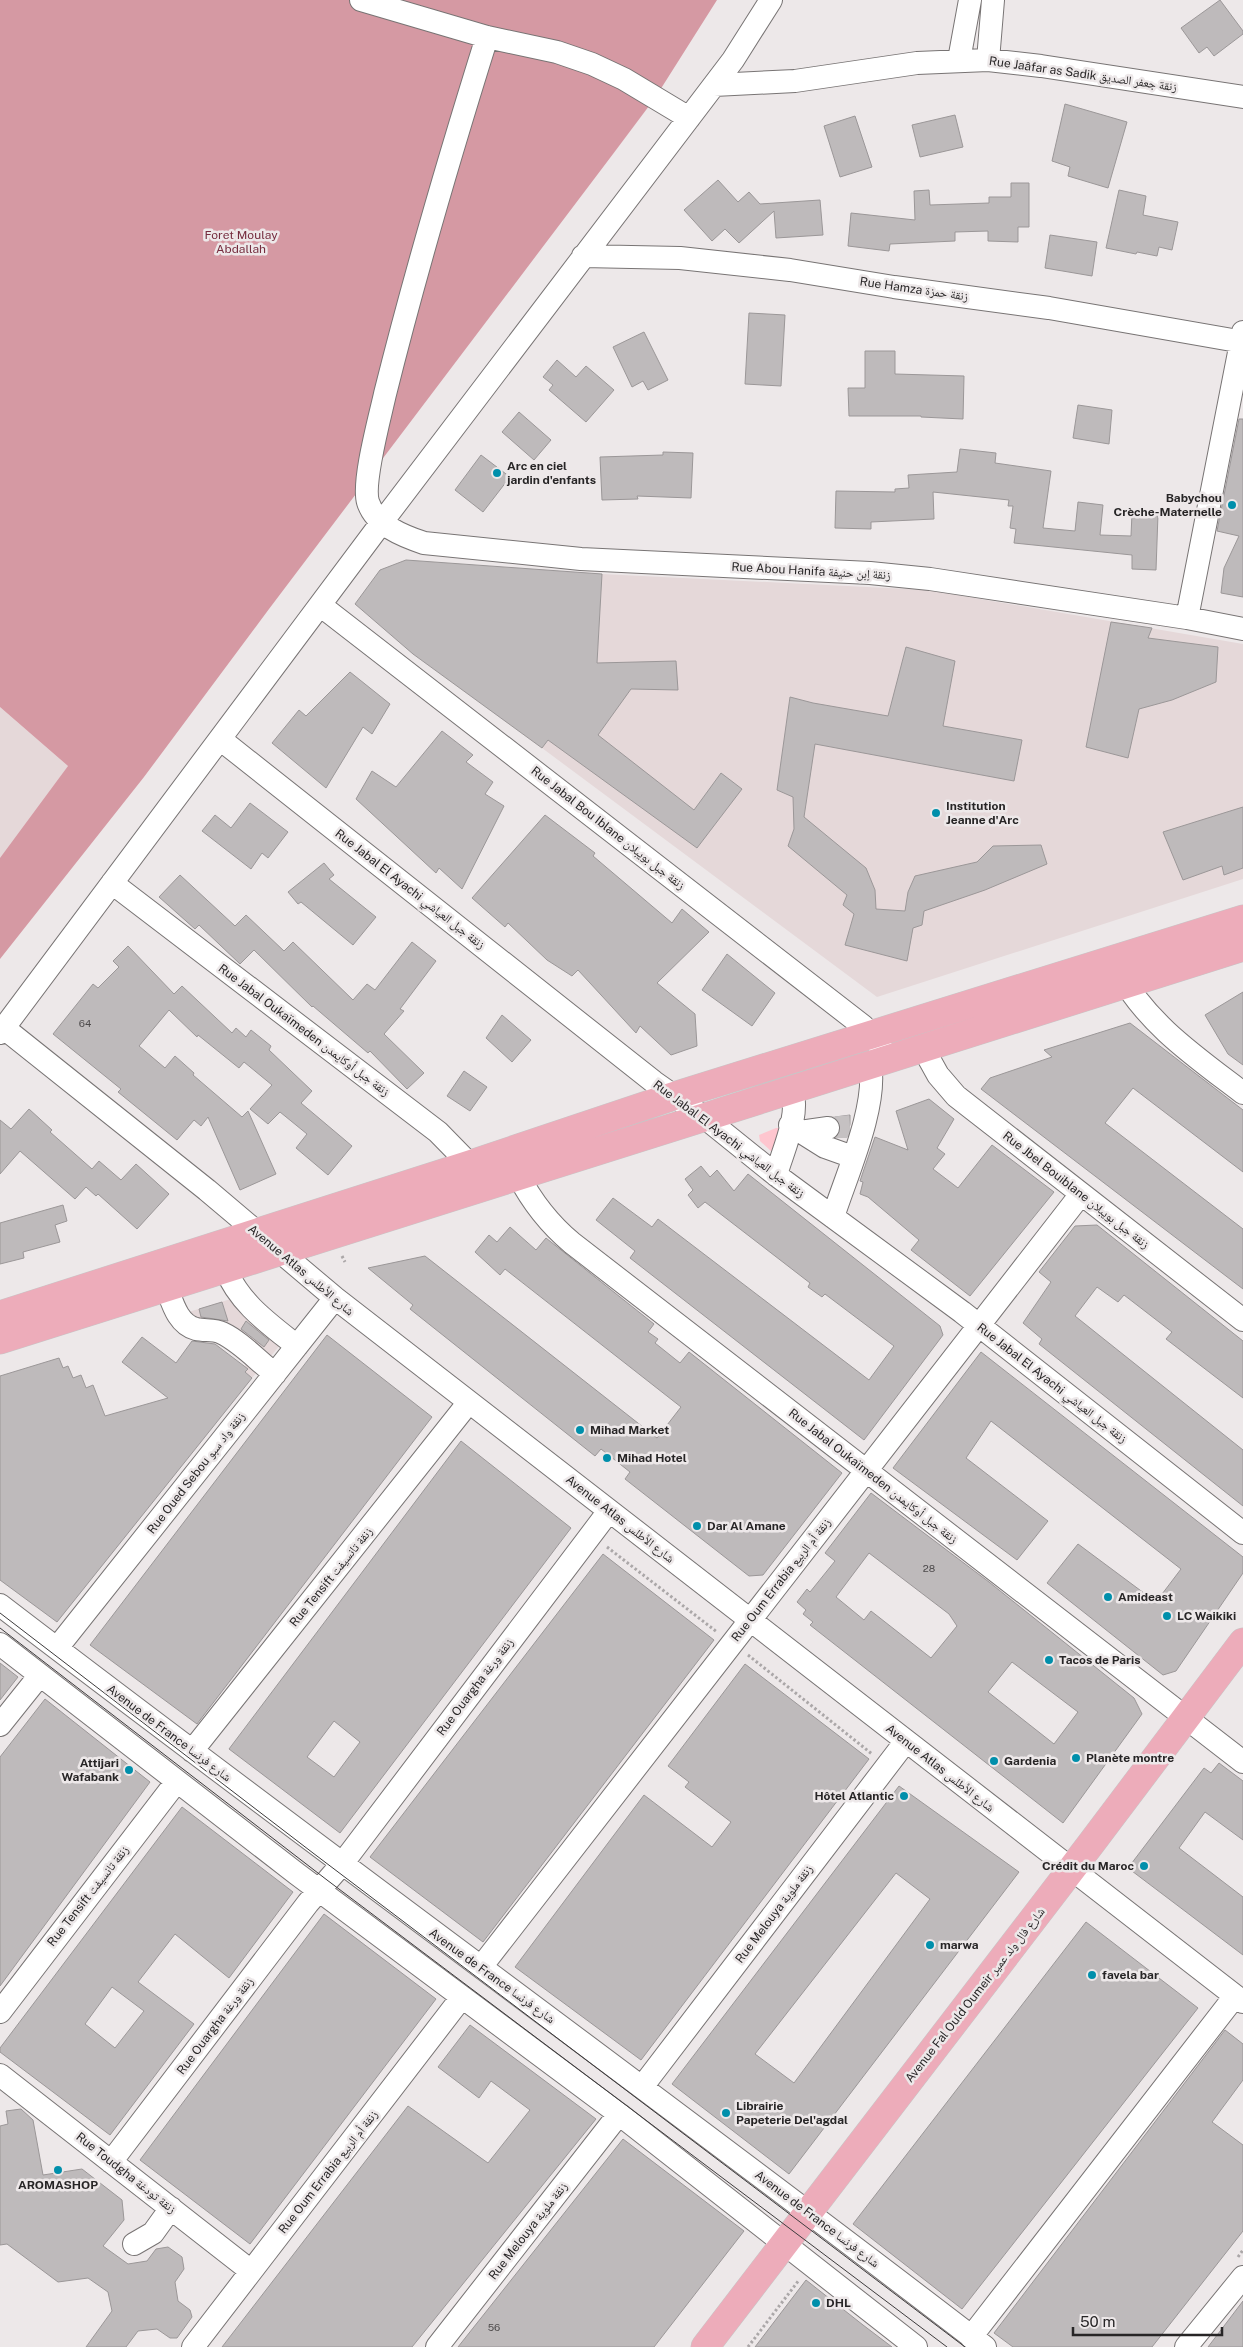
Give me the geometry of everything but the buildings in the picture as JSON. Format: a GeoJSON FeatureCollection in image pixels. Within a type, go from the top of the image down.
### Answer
{"type":"FeatureCollection","features":[{"type":"Feature","properties":{"kind":"main road"},"geometry":{"type":"LineString","coordinates":[[0,1315],[257,1234],[479,1175],[518,1175],[923,1048],[1118,972],[1243,918]]}},
{"type":"Feature","properties":{"kind":"main road"},"geometry":{"type":"LineString","coordinates":[[0,1340],[277,1252],[479,1175],[674,1096],[871,1035],[1118,972],[1243,947]]}},
{"type":"Feature","properties":{"kind":"main road","name":"Avenue Fal Ould Oumeir شارع فال ولد عمير"},"geometry":{"type":"LineString","coordinates":[[705,2347],[1072,1869],[1243,1642]]}},
{"type":"Feature","properties":{"kind":"street"},"geometry":{"type":"LineString","coordinates":[[361,0],[486,37],[557,52],[592,64],[624,79],[689,118]]}},
{"type":"Feature","properties":{"kind":"street"},"geometry":{"type":"LineString","coordinates":[[2,1031],[382,522],[733,60],[771,0]]}},
{"type":"Feature","properties":{"kind":"street"},"geometry":{"type":"LineString","coordinates":[[959,60],[970,0]]}},
{"type":"Feature","properties":{"kind":"street"},"geometry":{"type":"LineString","coordinates":[[988,60],[993,0]]}},
{"type":"Feature","properties":{"kind":"street"},"geometry":{"type":"LineString","coordinates":[[382,522],[371,511],[366,489],[375,435],[408,305],[486,37]]}},
{"type":"Feature","properties":{"kind":"street","name":"Rue Jaâfar as Sadik زنقة جعفر الصديق"},"geometry":{"type":"LineString","coordinates":[[714,85],[796,81],[917,63],[988,60],[1041,66],[1243,97]]}},
{"type":"Feature","properties":{"kind":"street","name":"Rue Hamza زنقة حمزة"},"geometry":{"type":"LineString","coordinates":[[583,256],[680,258],[790,270],[1242,338]]}},
{"type":"Feature","properties":{"kind":"street"},"geometry":{"type":"LineString","coordinates":[[1187,618],[1242,338]]}},
{"type":"Feature","properties":{"kind":"street","name":"Rue Abou Hanifa زنقة اٍبن حنيفة"},"geometry":{"type":"LineString","coordinates":[[382,522],[404,536],[424,543],[581,559],[879,574],[930,579],[1187,618],[1243,629]]}},
{"type":"Feature","properties":{"kind":"street","name":"Rue Jabal Bou Iblane زنقة جبل بويبلان"},"geometry":{"type":"LineString","coordinates":[[320,605],[871,1035],[879,1061]]}},
{"type":"Feature","properties":{"kind":"street","name":"Rue Jabal El Ayachi زنقة جبل العياشي"},"geometry":{"type":"LineString","coordinates":[[220,739],[674,1096],[704,1117],[833,1218],[978,1325],[1243,1533]]}},
{"type":"Feature","properties":{"kind":"street","name":"Rue Jabal Oukaïmeden زنقة جبل أوكايمدن"},"geometry":{"type":"LineString","coordinates":[[112,884],[438,1132],[479,1175]]}},
{"type":"Feature","properties":{"kind":"street"},"geometry":{"type":"LineString","coordinates":[[1118,972],[1143,1009],[1163,1030],[1243,1093]]}},
{"type":"Feature","properties":{"kind":"street","name":"Avenue Atlas شارع الأطلس"},"geometry":{"type":"LineString","coordinates":[[2,1031],[207,1190],[277,1252],[335,1298],[1239,1999]]}},
{"type":"Feature","properties":{"kind":"street","name":"Rue Jbel Bouiblane زنقة جبل بويبلان"},"geometry":{"type":"LineString","coordinates":[[923,1048],[938,1075],[956,1096],[1243,1320]]}},
{"type":"Feature","properties":{"kind":"street"},"geometry":{"type":"LineString","coordinates":[[833,1218],[853,1157],[857,1125],[879,1061]]}},
{"type":"Feature","properties":{"kind":"street"},"geometry":{"type":"LineString","coordinates":[[776,1175],[795,1129],[792,1089]]}},
{"type":"Feature","properties":{"kind":"street"},"geometry":{"type":"LineString","coordinates":[[795,1129],[828,1128]]}},
{"type":"Feature","properties":{"kind":"street"},"geometry":{"type":"LineString","coordinates":[[795,1129],[825,1147],[853,1157]]}},
{"type":"Feature","properties":{"kind":"street","name":"Rue Jabal Oukaïmeden زنقة جبل أوكايمدن"},"geometry":{"type":"LineString","coordinates":[[518,1175],[531,1201],[543,1216],[572,1243],[1243,1762]]}},
{"type":"Feature","properties":{"kind":"street","name":"Rue Oum Errabia زنقة أم الربيع"},"geometry":{"type":"LineString","coordinates":[[481,1967],[1081,1194]]}},
{"type":"Feature","properties":{"kind":"street"},"geometry":{"type":"LineString","coordinates":[[225,1268],[236,1290],[250,1307],[296,1346]]}},
{"type":"Feature","properties":{"kind":"street"},"geometry":{"type":"LineString","coordinates":[[166,1286],[178,1316],[186,1325],[197,1329],[216,1331],[228,1336],[275,1374]]}},
{"type":"Feature","properties":{"kind":"street","name":"Rue Oued Sebou زنقة واد سبو"},"geometry":{"type":"LineString","coordinates":[[57,1648],[335,1298]]}},
{"type":"Feature","properties":{"kind":"street"},"geometry":{"type":"LineString","coordinates":[[228,1336],[250,1307]]}},
{"type":"Feature","properties":{"kind":"street","name":"Rue Tensift زنقة تانسيفت"},"geometry":{"type":"LineString","coordinates":[[192,1750],[469,1402]]}},
{"type":"Feature","properties":{"kind":"street","name":"Rue Ouargha زنقة ورغة"},"geometry":{"type":"LineString","coordinates":[[111,2162],[318,1890],[342,1864],[609,1511]]}},
{"type":"Feature","properties":{"kind":"street","name":"Avenue de France شارع فرنسا"},"geometry":{"type":"LineString","coordinates":[[0,1605],[342,1864],[808,2211],[978,2342]]}},
{"type":"Feature","properties":{"kind":"street"},"geometry":{"type":"LineString","coordinates":[[0,1644],[318,1890],[619,2114],[916,2347]]}},
{"type":"Feature","properties":{"kind":"street"},"geometry":{"type":"LineString","coordinates":[[0,1725],[40,1675]]}},
{"type":"Feature","properties":{"kind":"street","name":"Rue Melouya زنقة ملوية"},"geometry":{"type":"LineString","coordinates":[[642,2087],[906,1741]]}},
{"type":"Feature","properties":{"kind":"street","name":"Rue Tensift زنقة تانسيفت"},"geometry":{"type":"LineString","coordinates":[[0,2012],[177,1781]]}},
{"type":"Feature","properties":{"kind":"street","name":"Rue Oum Errabia زنقة أم الربيع"},"geometry":{"type":"LineString","coordinates":[[193,2347],[462,1997]]}},
{"type":"Feature","properties":{"kind":"street"},"geometry":{"type":"LineString","coordinates":[[978,2342],[1239,1999]]}},
{"type":"Feature","properties":{"kind":"street","name":"Rue Toudgha زنقة تودغة"},"geometry":{"type":"LineString","coordinates":[[0,2075],[251,2271]]}},
{"type":"Feature","properties":{"kind":"street","name":"Rue Melouya زنقة ملوية"},"geometry":{"type":"LineString","coordinates":[[437,2347],[619,2114]]}},
{"type":"Feature","properties":{"kind":"street"},"geometry":{"type":"LineString","coordinates":[[134,2244],[153,2233],[171,2208]]}},
{"type":"Feature","properties":{"kind":"street"},"geometry":{"type":"LineString","coordinates":[[1186,2347],[1243,2277]]}},
{"type":"Feature","properties":{"kind":"shaded area","name":"Institution Jeanne d'Arc"},"geometry":{"type":"Polygon","coordinates":[[[602,574],[928,590],[1243,644],[1243,879],[877,997],[542,748],[596,681],[602,574]]]}},
{"type":"Feature","properties":{"kind":"shaded area"},"geometry":{"type":"Polygon","coordinates":[[[0,707],[68,766],[0,868],[0,707]]]}},
{"type":"Feature","properties":{"kind":"shaded area"},"geometry":{"type":"Polygon","coordinates":[[[779,1128],[772,1152],[760,1141],[759,1135],[779,1128]]]}},
{"type":"Feature","properties":{"kind":"shaded area"},"geometry":{"type":"Polygon","coordinates":[[[250,1293],[293,1330],[252,1378],[242,1370],[250,1359],[212,1335],[206,1342],[197,1335],[193,1340],[166,1319],[250,1293]]]}},
{"type":"Feature","properties":{"kind":"green space","name":"Foret Moulay Abdallah"},"geometry":{"type":"Polygon","coordinates":[[[0,0],[717,0],[655,98],[144,777],[0,959],[0,858],[68,766],[0,707],[0,0]]]}},
{"type":"Feature","properties":{"kind":"tunnel"},"geometry":{"type":"LineString","coordinates":[[828,1128],[851,1126]]}},
{"type":"Feature","properties":{"kind":"tram line"},"geometry":{"type":"LineString","coordinates":[[0,1613],[313,1853],[965,2347]]}},
{"type":"Feature","properties":{"kind":"tram line"},"geometry":{"type":"LineString","coordinates":[[0,1628],[327,1880],[947,2347]]}},
{"type":"Feature","properties":{"kind":"place","name":"Arc en ciel jardin d'enfants"},"geometry":{"type":"Point","coordinates":[497,473]}},
{"type":"Feature","properties":{"kind":"place","name":"Babychou Crèche-Maternelle"},"geometry":{"type":"Point","coordinates":[1232,505]}},
{"type":"Feature","properties":{"kind":"place","name":"Institution Jeanne d'Arc"},"geometry":{"type":"Point","coordinates":[936,813]}},
{"type":"Feature","properties":{"kind":"place","name":"Mihad Market"},"geometry":{"type":"Point","coordinates":[580,1430]}},
{"type":"Feature","properties":{"kind":"place","name":"Mihad Hotel"},"geometry":{"type":"Point","coordinates":[607,1458]}},
{"type":"Feature","properties":{"kind":"place","name":"Dar Al Amane"},"geometry":{"type":"Point","coordinates":[697,1526]}},
{"type":"Feature","properties":{"kind":"place","name":"Amideast"},"geometry":{"type":"Point","coordinates":[1108,1597]}},
{"type":"Feature","properties":{"kind":"place","name":"LC Waikiki"},"geometry":{"type":"Point","coordinates":[1167,1616]}},
{"type":"Feature","properties":{"kind":"place","name":"Tacos de Paris"},"geometry":{"type":"Point","coordinates":[1049,1660]}},
{"type":"Feature","properties":{"kind":"place","name":"Planète montre"},"geometry":{"type":"Point","coordinates":[1076,1758]}},
{"type":"Feature","properties":{"kind":"place","name":"Gardenia"},"geometry":{"type":"Point","coordinates":[994,1761]}},
{"type":"Feature","properties":{"kind":"place","name":"Attijari Wafabank"},"geometry":{"type":"Point","coordinates":[129,1770]}},
{"type":"Feature","properties":{"kind":"place","name":"Hôtel Atlantic"},"geometry":{"type":"Point","coordinates":[904,1796]}},
{"type":"Feature","properties":{"kind":"place","name":"Crédit du Maroc"},"geometry":{"type":"Point","coordinates":[1144,1866]}},
{"type":"Feature","properties":{"kind":"place","name":"marwa"},"geometry":{"type":"Point","coordinates":[930,1945]}},
{"type":"Feature","properties":{"kind":"place","name":"favela bar"},"geometry":{"type":"Point","coordinates":[1092,1975]}},
{"type":"Feature","properties":{"kind":"place","name":"Librairie Papeterie Del'agdal"},"geometry":{"type":"Point","coordinates":[726,2113]}},
{"type":"Feature","properties":{"kind":"place","name":"AROMASHOP"},"geometry":{"type":"Point","coordinates":[58,2170]}},
{"type":"Feature","properties":{"kind":"place","name":"DHL"},"geometry":{"type":"Point","coordinates":[816,2303]}}]}
